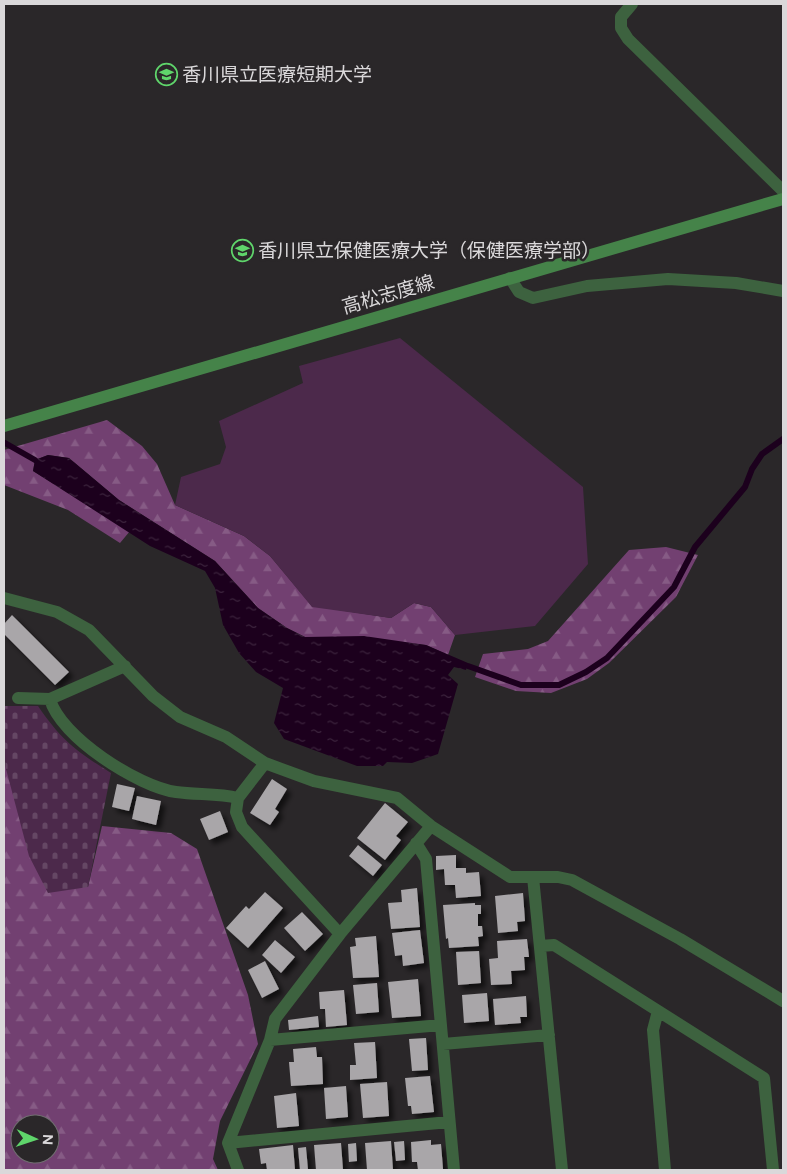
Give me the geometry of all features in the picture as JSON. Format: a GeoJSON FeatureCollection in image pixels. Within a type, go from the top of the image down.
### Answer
{"type":"FeatureCollection","features":[{"type":"Feature","properties":{"kind":"main road","name":"高松志度線"},"geometry":{"type":"LineString","coordinates":[[4,426],[783,199]]}},
{"type":"Feature","properties":{"kind":"street"},"geometry":{"type":"LineString","coordinates":[[632,4],[621,17],[621,28],[628,39],[783,191]]}},
{"type":"Feature","properties":{"kind":"street"},"geometry":{"type":"LineString","coordinates":[[510,278],[519,292],[533,298],[587,286],[668,279],[736,283],[783,291]]}},
{"type":"Feature","properties":{"kind":"street"},"geometry":{"type":"LineString","coordinates":[[4,598],[57,612],[89,630],[153,696],[180,717],[226,737],[265,763],[314,780],[397,798],[431,826],[510,877],[558,877],[572,880],[680,939],[783,1001]]}},
{"type":"Feature","properties":{"kind":"street"},"geometry":{"type":"LineString","coordinates":[[18,698],[50,699],[125,666]]}},
{"type":"Feature","properties":{"kind":"street"},"geometry":{"type":"LineString","coordinates":[[50,699],[52,707],[75,738],[116,765],[156,787],[176,792],[226,795],[238,798]]}},
{"type":"Feature","properties":{"kind":"street"},"geometry":{"type":"LineString","coordinates":[[265,763],[238,798],[236,812],[242,827],[340,934]]}},
{"type":"Feature","properties":{"kind":"street"},"geometry":{"type":"LineString","coordinates":[[238,1170],[228,1142],[270,1040],[275,1019],[340,934],[431,826]]}},
{"type":"Feature","properties":{"kind":"street"},"geometry":{"type":"LineString","coordinates":[[416,843],[426,859],[454,1170]]}},
{"type":"Feature","properties":{"kind":"street"},"geometry":{"type":"LineString","coordinates":[[532,877],[562,1170]]}},
{"type":"Feature","properties":{"kind":"street"},"geometry":{"type":"LineString","coordinates":[[540,946],[554,945],[764,1078],[773,1170]]}},
{"type":"Feature","properties":{"kind":"street"},"geometry":{"type":"LineString","coordinates":[[658,1011],[653,1030],[666,1170]]}},
{"type":"Feature","properties":{"kind":"street"},"geometry":{"type":"LineString","coordinates":[[270,1040],[441,1025]]}},
{"type":"Feature","properties":{"kind":"street"},"geometry":{"type":"LineString","coordinates":[[443,1044],[549,1035]]}},
{"type":"Feature","properties":{"kind":"street"},"geometry":{"type":"LineString","coordinates":[[228,1142],[449,1122]]}},
{"type":"Feature","properties":{"kind":"green space"},"geometry":{"type":"Polygon","coordinates":[[[400,338],[583,487],[588,564],[535,626],[455,635],[431,607],[414,603],[391,618],[312,607],[270,556],[244,536],[175,505],[181,477],[220,464],[226,447],[219,421],[303,383],[299,366],[400,338]]]}},
{"type":"Feature","properties":{"kind":"green space"},"geometry":{"type":"Polygon","coordinates":[[[107,420],[142,446],[157,464],[175,505],[244,536],[270,556],[312,606],[391,618],[414,603],[431,607],[455,635],[448,655],[426,645],[333,637],[305,637],[287,628],[258,608],[215,561],[119,500],[69,458],[48,455],[35,460],[33,471],[130,531],[120,543],[68,510],[4,485],[4,450],[107,420]]]}},
{"type":"Feature","properties":{"kind":"green space"},"geometry":{"type":"Polygon","coordinates":[[[666,547],[698,555],[676,597],[609,663],[587,679],[551,693],[516,691],[475,677],[483,654],[528,649],[548,641],[629,550],[666,547]]]}},
{"type":"Feature","properties":{"kind":"green space"},"geometry":{"type":"Polygon","coordinates":[[[4,706],[38,706],[62,737],[88,758],[111,773],[88,887],[48,893],[29,856],[6,769],[4,706]]]}},
{"type":"Feature","properties":{"kind":"green space"},"geometry":{"type":"Polygon","coordinates":[[[4,749],[6,769],[88,887],[102,826],[171,833],[197,849],[248,995],[258,1044],[220,1121],[213,1159],[218,1170],[4,1170],[4,749]]]}},
{"type":"Feature","properties":{"kind":"water"},"geometry":{"type":"Polygon","coordinates":[[[48,455],[69,458],[119,500],[215,561],[258,608],[287,628],[305,637],[364,636],[426,645],[468,663],[466,670],[454,667],[448,675],[458,684],[438,754],[412,763],[387,762],[383,766],[357,766],[284,739],[274,723],[283,688],[256,672],[239,653],[223,625],[215,588],[205,571],[150,546],[33,471],[35,460],[48,455]]]}},
{"type":"Feature","properties":{"kind":"building"},"geometry":{"type":"Polygon","coordinates":[[[12,615],[69,672],[55,685],[4,634],[4,624],[12,615]]]}},
{"type":"Feature","properties":{"kind":"building"},"geometry":{"type":"Polygon","coordinates":[[[272,779],[287,789],[275,809],[279,812],[270,825],[250,813],[272,779]]]}},
{"type":"Feature","properties":{"kind":"building"},"geometry":{"type":"Polygon","coordinates":[[[117,784],[135,788],[129,811],[112,807],[117,784]]]}},
{"type":"Feature","properties":{"kind":"building"},"geometry":{"type":"Polygon","coordinates":[[[137,796],[161,801],[156,825],[132,819],[137,796]]]}},
{"type":"Feature","properties":{"kind":"building"},"geometry":{"type":"Polygon","coordinates":[[[385,803],[408,822],[396,836],[401,840],[385,860],[357,838],[385,803]]]}},
{"type":"Feature","properties":{"kind":"building"},"geometry":{"type":"Polygon","coordinates":[[[220,811],[228,832],[209,840],[200,819],[220,811]]]}},
{"type":"Feature","properties":{"kind":"building"},"geometry":{"type":"Polygon","coordinates":[[[358,845],[382,865],[373,876],[349,856],[358,845]]]}},
{"type":"Feature","properties":{"kind":"building"},"geometry":{"type":"Polygon","coordinates":[[[456,855],[456,868],[466,868],[466,873],[479,872],[481,896],[456,898],[455,885],[445,885],[444,869],[436,870],[436,856],[456,855]]]}},
{"type":"Feature","properties":{"kind":"building"},"geometry":{"type":"Polygon","coordinates":[[[417,888],[420,927],[391,929],[388,903],[402,902],[401,890],[417,888]]]}},
{"type":"Feature","properties":{"kind":"building"},"geometry":{"type":"Polygon","coordinates":[[[265,892],[283,908],[248,948],[226,928],[246,906],[249,909],[265,892]]]}},
{"type":"Feature","properties":{"kind":"building"},"geometry":{"type":"Polygon","coordinates":[[[523,893],[525,921],[517,922],[518,931],[498,933],[495,896],[523,893]]]}},
{"type":"Feature","properties":{"kind":"building"},"geometry":{"type":"Polygon","coordinates":[[[475,903],[475,905],[481,905],[481,914],[478,914],[478,926],[482,926],[483,936],[478,937],[479,946],[449,948],[448,938],[446,939],[443,905],[475,903]]]}},
{"type":"Feature","properties":{"kind":"building"},"geometry":{"type":"Polygon","coordinates":[[[302,912],[323,934],[305,951],[284,928],[302,912]]]}},
{"type":"Feature","properties":{"kind":"building"},"geometry":{"type":"Polygon","coordinates":[[[420,930],[424,963],[403,966],[402,955],[395,956],[392,933],[420,930]]]}},
{"type":"Feature","properties":{"kind":"building"},"geometry":{"type":"Polygon","coordinates":[[[376,936],[379,977],[353,978],[350,947],[356,946],[355,938],[376,936]]]}},
{"type":"Feature","properties":{"kind":"building"},"geometry":{"type":"Polygon","coordinates":[[[527,939],[529,957],[524,957],[525,970],[511,971],[512,984],[491,985],[489,959],[498,958],[497,941],[527,939]]]}},
{"type":"Feature","properties":{"kind":"building"},"geometry":{"type":"Polygon","coordinates":[[[275,940],[295,957],[281,973],[262,955],[275,940]]]}},
{"type":"Feature","properties":{"kind":"building"},"geometry":{"type":"Polygon","coordinates":[[[479,951],[481,983],[458,985],[456,952],[479,951]]]}},
{"type":"Feature","properties":{"kind":"building"},"geometry":{"type":"Polygon","coordinates":[[[265,961],[279,989],[262,998],[248,970],[265,961]]]}},
{"type":"Feature","properties":{"kind":"building"},"geometry":{"type":"Polygon","coordinates":[[[418,979],[421,1016],[392,1018],[388,982],[418,979]]]}},
{"type":"Feature","properties":{"kind":"building"},"geometry":{"type":"Polygon","coordinates":[[[377,983],[379,1012],[356,1014],[353,985],[377,983]]]}},
{"type":"Feature","properties":{"kind":"building"},"geometry":{"type":"Polygon","coordinates":[[[344,990],[347,1025],[326,1027],[325,1009],[320,1009],[319,992],[344,990]]]}},
{"type":"Feature","properties":{"kind":"building"},"geometry":{"type":"Polygon","coordinates":[[[487,993],[489,1021],[464,1023],[462,995],[487,993]]]}},
{"type":"Feature","properties":{"kind":"building"},"geometry":{"type":"Polygon","coordinates":[[[526,996],[527,1017],[520,1017],[521,1023],[495,1025],[493,999],[526,996]]]}},
{"type":"Feature","properties":{"kind":"building"},"geometry":{"type":"Polygon","coordinates":[[[318,1016],[319,1027],[289,1030],[288,1020],[318,1016]]]}},
{"type":"Feature","properties":{"kind":"building"},"geometry":{"type":"Polygon","coordinates":[[[426,1038],[428,1070],[412,1071],[409,1039],[426,1038]]]}},
{"type":"Feature","properties":{"kind":"building"},"geometry":{"type":"Polygon","coordinates":[[[375,1042],[377,1078],[350,1080],[350,1065],[356,1065],[354,1043],[375,1042]]]}},
{"type":"Feature","properties":{"kind":"building"},"geometry":{"type":"Polygon","coordinates":[[[316,1047],[317,1057],[322,1057],[323,1084],[291,1086],[289,1062],[294,1062],[293,1049],[316,1047]]]}},
{"type":"Feature","properties":{"kind":"building"},"geometry":{"type":"Polygon","coordinates":[[[430,1076],[434,1112],[412,1114],[411,1106],[408,1106],[405,1078],[430,1076]]]}},
{"type":"Feature","properties":{"kind":"building"},"geometry":{"type":"Polygon","coordinates":[[[387,1082],[389,1116],[363,1118],[360,1084],[387,1082]]]}},
{"type":"Feature","properties":{"kind":"building"},"geometry":{"type":"Polygon","coordinates":[[[346,1086],[348,1117],[326,1119],[324,1088],[346,1086]]]}},
{"type":"Feature","properties":{"kind":"building"},"geometry":{"type":"Polygon","coordinates":[[[296,1093],[299,1126],[277,1128],[274,1096],[296,1093]]]}},
{"type":"Feature","properties":{"kind":"building"},"geometry":{"type":"Polygon","coordinates":[[[431,1140],[431,1145],[441,1144],[443,1169],[418,1170],[417,1162],[412,1162],[411,1142],[431,1140]]]}},
{"type":"Feature","properties":{"kind":"building"},"geometry":{"type":"Polygon","coordinates":[[[391,1141],[393,1170],[367,1170],[365,1143],[391,1141]]]}},
{"type":"Feature","properties":{"kind":"building"},"geometry":{"type":"Polygon","coordinates":[[[404,1141],[405,1160],[396,1161],[394,1142],[404,1141]]]}},
{"type":"Feature","properties":{"kind":"building"},"geometry":{"type":"Polygon","coordinates":[[[341,1143],[343,1170],[316,1170],[314,1145],[341,1143]]]}},
{"type":"Feature","properties":{"kind":"building"},"geometry":{"type":"Polygon","coordinates":[[[356,1143],[357,1161],[349,1162],[348,1144],[356,1143]]]}},
{"type":"Feature","properties":{"kind":"building"},"geometry":{"type":"Polygon","coordinates":[[[293,1145],[295,1170],[267,1170],[266,1163],[261,1164],[259,1149],[293,1145]]]}},
{"type":"Feature","properties":{"kind":"building"},"geometry":{"type":"Polygon","coordinates":[[[306,1147],[308,1170],[300,1170],[298,1148],[306,1147]]]}},
{"type":"Feature","properties":{"kind":"waterway"},"geometry":{"type":"LineString","coordinates":[[468,666],[521,685],[559,685],[586,672],[607,658],[674,587],[695,547],[745,487],[752,469],[762,454],[783,439]]}},
{"type":"Feature","properties":{"kind":"waterway"},"geometry":{"type":"LineString","coordinates":[[5,443],[35,460]]}},
{"type":"Feature","properties":{"kind":"place","name":"香川県立医療短期大学"},"geometry":{"type":"Point","coordinates":[166,74]}},
{"type":"Feature","properties":{"kind":"place","name":"香川県立保健医療大学（保健医療学部）"},"geometry":{"type":"Point","coordinates":[242,250]}}]}
